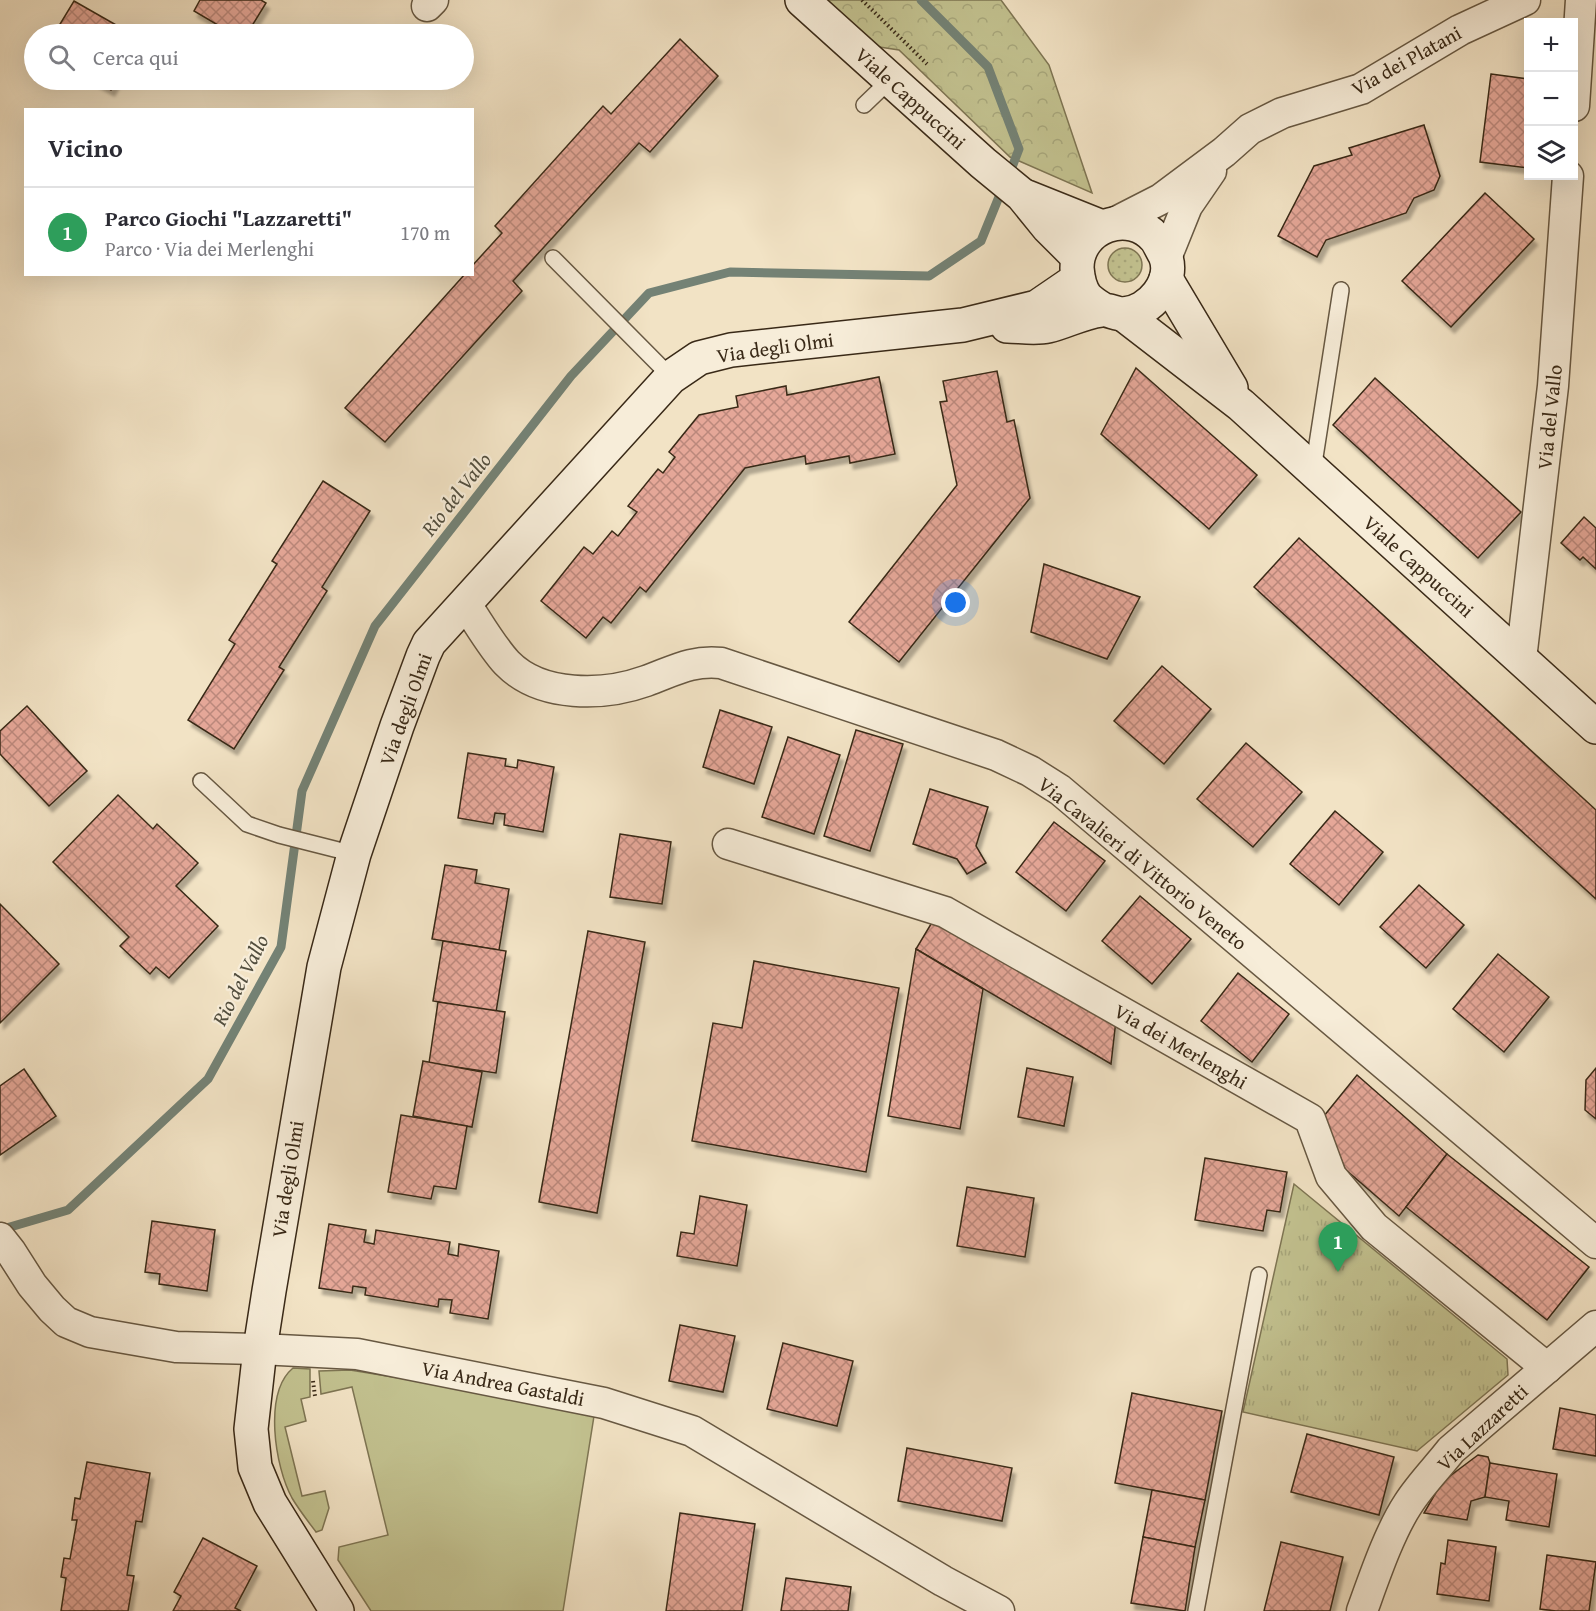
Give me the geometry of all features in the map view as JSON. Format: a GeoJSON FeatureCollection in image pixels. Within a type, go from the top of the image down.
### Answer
{"type":"FeatureCollection","features":[{"type":"Feature","properties":{"kind":"main road","name":"Viale Cappuccini"},"geometry":{"type":"LineString","coordinates":[[802,0],[983,163],[1053,218],[1077,268]]}},
{"type":"Feature","properties":{"kind":"main road"},"geometry":{"type":"LineString","coordinates":[[1053,218],[1108,225],[1137,225],[1156,238],[1166,269],[1157,297],[1142,309],[1112,312],[1086,297],[1077,268],[1087,239],[1108,225]]}},
{"type":"Feature","properties":{"kind":"main road","name":"Via degli Olmi"},"geometry":{"type":"LineString","coordinates":[[337,1611],[270,1503],[255,1467],[252,1429],[260,1348],[299,1104],[322,978],[354,854],[429,643],[671,377],[699,358],[731,350],[963,325],[1037,307],[1077,268]]}},
{"type":"Feature","properties":{"kind":"main road","name":"Viale Cappuccini"},"geometry":{"type":"LineString","coordinates":[[1166,269],[1241,405]]}},
{"type":"Feature","properties":{"kind":"main road","name":"Viale Cappuccini"},"geometry":{"type":"LineString","coordinates":[[1112,312],[1241,405],[1596,727]]}},
{"type":"Feature","properties":{"kind":"main road","name":"Via degli Olmi"},"geometry":{"type":"LineString","coordinates":[[963,325],[1045,327],[1112,312]]}},
{"type":"Feature","properties":{"kind":"street","name":"Via dei Platani"},"geometry":{"type":"LineString","coordinates":[[1108,225],[1161,199],[1224,152],[1250,129],[1282,113],[1361,89],[1460,30],[1525,0]]}},
{"type":"Feature","properties":{"kind":"street"},"geometry":{"type":"LineString","coordinates":[[1576,72],[1581,0]]}},
{"type":"Feature","properties":{"kind":"street","name":"Via dei Platani"},"geometry":{"type":"LineString","coordinates":[[1166,269],[1187,206],[1224,152]]}},
{"type":"Feature","properties":{"kind":"street","name":"Via del Vallo"},"geometry":{"type":"LineString","coordinates":[[1521,659],[1553,386],[1568,180]]}},
{"type":"Feature","properties":{"kind":"street","name":"Via Cavalieri di Vittorio Veneto"},"geometry":{"type":"LineString","coordinates":[[465,603],[507,663],[522,676],[542,685],[564,689],[606,689],[645,681],[688,664],[721,663],[996,755],[1030,771],[1060,790],[1596,1243]]}},
{"type":"Feature","properties":{"kind":"street","name":"Via dei Merlenghi"},"geometry":{"type":"LineString","coordinates":[[728,844],[945,912],[1310,1119],[1331,1176],[1374,1227],[1546,1368]]}},
{"type":"Feature","properties":{"kind":"street","name":"Via Andrea Gastaldi"},"geometry":{"type":"LineString","coordinates":[[6,1245],[32,1286],[51,1309],[66,1322],[90,1332],[176,1347],[260,1348],[368,1356],[604,1402],[692,1431],[943,1581],[999,1611]]}},
{"type":"Feature","properties":{"kind":"street","name":"Via Lazzaretti"},"geometry":{"type":"LineString","coordinates":[[1362,1611],[1407,1505],[1451,1450],[1596,1326]]}},
{"type":"Feature","properties":{"kind":"lane"},"geometry":{"type":"LineString","coordinates":[[864,105],[890,80]]}},
{"type":"Feature","properties":{"kind":"lane"},"geometry":{"type":"LineString","coordinates":[[553,258],[595,303],[671,377]]}},
{"type":"Feature","properties":{"kind":"lane"},"geometry":{"type":"LineString","coordinates":[[1313,470],[1341,290]]}},
{"type":"Feature","properties":{"kind":"lane"},"geometry":{"type":"LineString","coordinates":[[201,781],[247,824],[279,835],[354,854]]}},
{"type":"Feature","properties":{"kind":"lane"},"geometry":{"type":"LineString","coordinates":[[1196,1611],[1259,1275]]}},
{"type":"Feature","properties":{"kind":"path"},"geometry":{"type":"LineString","coordinates":[[862,0],[927,64]]}},
{"type":"Feature","properties":{"kind":"green space"},"geometry":{"type":"Polygon","coordinates":[[[824,0],[1001,0],[1049,65],[1092,193],[1010,157],[899,50],[873,46],[824,0]]]}},
{"type":"Feature","properties":{"kind":"green space"},"geometry":{"type":"Polygon","coordinates":[[[1125,248],[1137,253],[1142,265],[1137,277],[1125,282],[1113,277],[1108,265],[1113,253],[1125,248]]]}},
{"type":"Feature","properties":{"kind":"green space"},"geometry":{"type":"Polygon","coordinates":[[[1294,1184],[1507,1359],[1508,1375],[1417,1451],[1243,1412],[1294,1184]]]}},
{"type":"Feature","properties":{"kind":"green space"},"geometry":{"type":"Polygon","coordinates":[[[293,1368],[310,1369],[310,1397],[301,1399],[306,1421],[285,1427],[302,1496],[325,1491],[329,1508],[322,1530],[316,1532],[292,1498],[286,1485],[277,1450],[275,1412],[278,1394],[284,1379],[293,1368]]]}},
{"type":"Feature","properties":{"kind":"green space"},"geometry":{"type":"Polygon","coordinates":[[[350,1370],[473,1390],[594,1416],[563,1611],[371,1611],[338,1560],[339,1547],[388,1535],[352,1387],[321,1394],[319,1371],[350,1370]]]}},
{"type":"Feature","properties":{"kind":"building"},"geometry":{"type":"Polygon","coordinates":[[[200,0],[261,0],[266,3],[253,24],[216,24],[194,11],[200,0]]]}},
{"type":"Feature","properties":{"kind":"building"},"geometry":{"type":"Polygon","coordinates":[[[74,1],[114,24],[60,24],[74,1]]]}},
{"type":"Feature","properties":{"kind":"building"},"geometry":{"type":"Polygon","coordinates":[[[680,39],[718,76],[650,152],[639,143],[513,281],[522,291],[385,442],[345,408],[463,276],[474,276],[474,264],[502,233],[495,226],[603,106],[611,114],[680,39]]]}},
{"type":"Feature","properties":{"kind":"building"},"geometry":{"type":"Polygon","coordinates":[[[1491,74],[1524,78],[1524,168],[1480,162],[1491,74]]]}},
{"type":"Feature","properties":{"kind":"building"},"geometry":{"type":"Polygon","coordinates":[[[1424,125],[1440,176],[1434,190],[1414,198],[1406,213],[1326,240],[1317,257],[1278,236],[1314,166],[1352,155],[1349,148],[1424,125]]]}},
{"type":"Feature","properties":{"kind":"building"},"geometry":{"type":"Polygon","coordinates":[[[1485,193],[1534,239],[1451,327],[1402,281],[1485,193]]]}},
{"type":"Feature","properties":{"kind":"building"},"geometry":{"type":"Polygon","coordinates":[[[1136,368],[1257,475],[1209,529],[1101,434],[1136,368]]]}},
{"type":"Feature","properties":{"kind":"building"},"geometry":{"type":"Polygon","coordinates":[[[997,371],[1007,422],[1014,420],[1030,498],[899,662],[849,622],[957,485],[940,402],[947,401],[943,381],[997,371]]]}},
{"type":"Feature","properties":{"kind":"building"},"geometry":{"type":"Polygon","coordinates":[[[879,377],[895,454],[850,463],[849,456],[806,464],[805,456],[745,468],[646,592],[640,587],[611,623],[603,617],[586,638],[541,601],[584,547],[593,554],[612,531],[618,536],[637,512],[628,506],[658,469],[663,473],[675,457],[669,452],[699,415],[738,407],[736,396],[786,386],[787,395],[879,377]]]}},
{"type":"Feature","properties":{"kind":"building"},"geometry":{"type":"Polygon","coordinates":[[[1375,378],[1521,512],[1478,558],[1333,425],[1375,378]]]}},
{"type":"Feature","properties":{"kind":"building"},"geometry":{"type":"Polygon","coordinates":[[[323,481],[370,511],[322,587],[327,591],[279,667],[284,670],[234,749],[188,720],[235,644],[229,640],[277,564],[272,561],[323,481]]]}},
{"type":"Feature","properties":{"kind":"building"},"geometry":{"type":"Polygon","coordinates":[[[1584,517],[1596,528],[1596,569],[1583,557],[1580,560],[1561,543],[1584,517]]]}},
{"type":"Feature","properties":{"kind":"building"},"geometry":{"type":"Polygon","coordinates":[[[1299,538],[1596,810],[1596,899],[1254,587],[1299,538]]]}},
{"type":"Feature","properties":{"kind":"building"},"geometry":{"type":"Polygon","coordinates":[[[1044,564],[1140,597],[1107,659],[1031,632],[1044,564]]]}},
{"type":"Feature","properties":{"kind":"building"},"geometry":{"type":"Polygon","coordinates":[[[1162,666],[1211,709],[1164,764],[1114,721],[1162,666]]]}},
{"type":"Feature","properties":{"kind":"building"},"geometry":{"type":"Polygon","coordinates":[[[27,706],[87,771],[49,806],[0,754],[0,731],[27,706]]]}},
{"type":"Feature","properties":{"kind":"building"},"geometry":{"type":"Polygon","coordinates":[[[720,710],[772,727],[754,784],[703,767],[720,710]]]}},
{"type":"Feature","properties":{"kind":"building"},"geometry":{"type":"Polygon","coordinates":[[[856,730],[903,744],[870,851],[824,836],[856,730]]]}},
{"type":"Feature","properties":{"kind":"building"},"geometry":{"type":"Polygon","coordinates":[[[788,737],[840,755],[814,834],[762,817],[788,737]]]}},
{"type":"Feature","properties":{"kind":"building"},"geometry":{"type":"Polygon","coordinates":[[[1246,743],[1302,792],[1253,847],[1197,799],[1246,743]]]}},
{"type":"Feature","properties":{"kind":"building"},"geometry":{"type":"Polygon","coordinates":[[[468,753],[506,759],[505,766],[517,768],[518,760],[554,767],[543,832],[504,825],[505,814],[495,813],[493,824],[458,818],[468,753]]]}},
{"type":"Feature","properties":{"kind":"building"},"geometry":{"type":"Polygon","coordinates":[[[930,789],[988,807],[976,846],[986,863],[967,874],[957,859],[913,844],[930,789]]]}},
{"type":"Feature","properties":{"kind":"building"},"geometry":{"type":"Polygon","coordinates":[[[118,795],[153,829],[157,824],[198,863],[176,886],[218,926],[169,978],[156,967],[150,974],[120,946],[129,937],[53,862],[118,795]]]}},
{"type":"Feature","properties":{"kind":"building"},"geometry":{"type":"Polygon","coordinates":[[[1335,811],[1383,852],[1339,905],[1290,864],[1335,811]]]}},
{"type":"Feature","properties":{"kind":"building"},"geometry":{"type":"Polygon","coordinates":[[[1054,822],[1105,861],[1066,911],[1016,872],[1054,822]]]}},
{"type":"Feature","properties":{"kind":"building"},"geometry":{"type":"Polygon","coordinates":[[[620,834],[671,842],[662,904],[610,897],[620,834]]]}},
{"type":"Feature","properties":{"kind":"building"},"geometry":{"type":"Polygon","coordinates":[[[445,865],[477,870],[475,883],[509,889],[499,950],[432,939],[445,865]]]}},
{"type":"Feature","properties":{"kind":"building"},"geometry":{"type":"Polygon","coordinates":[[[1419,885],[1464,925],[1426,968],[1380,927],[1419,885]]]}},
{"type":"Feature","properties":{"kind":"building"},"geometry":{"type":"Polygon","coordinates":[[[1140,896],[1191,939],[1152,984],[1102,941],[1140,896]]]}},
{"type":"Feature","properties":{"kind":"building"},"geometry":{"type":"Polygon","coordinates":[[[0,904],[59,964],[0,1023],[0,904]]]}},
{"type":"Feature","properties":{"kind":"building"},"geometry":{"type":"Polygon","coordinates":[[[937,914],[1116,1020],[1111,1064],[916,949],[937,914]]]}},
{"type":"Feature","properties":{"kind":"building"},"geometry":{"type":"Polygon","coordinates":[[[588,931],[645,942],[597,1213],[539,1202],[588,931]]]}},
{"type":"Feature","properties":{"kind":"building"},"geometry":{"type":"Polygon","coordinates":[[[443,941],[506,951],[496,1012],[433,1001],[443,941]]]}},
{"type":"Feature","properties":{"kind":"building"},"geometry":{"type":"Polygon","coordinates":[[[916,949],[983,989],[960,1129],[888,1116],[916,949]]]}},
{"type":"Feature","properties":{"kind":"building"},"geometry":{"type":"Polygon","coordinates":[[[1498,954],[1549,997],[1504,1052],[1453,1009],[1498,954]]]}},
{"type":"Feature","properties":{"kind":"building"},"geometry":{"type":"Polygon","coordinates":[[[754,961],[899,988],[866,1172],[692,1141],[713,1023],[742,1028],[754,961]]]}},
{"type":"Feature","properties":{"kind":"building"},"geometry":{"type":"Polygon","coordinates":[[[1238,973],[1289,1014],[1252,1062],[1201,1021],[1238,973]]]}},
{"type":"Feature","properties":{"kind":"building"},"geometry":{"type":"Polygon","coordinates":[[[438,1002],[505,1012],[496,1073],[429,1063],[438,1002]]]}},
{"type":"Feature","properties":{"kind":"building"},"geometry":{"type":"Polygon","coordinates":[[[423,1061],[482,1072],[472,1127],[413,1116],[423,1061]]]}},
{"type":"Feature","properties":{"kind":"building"},"geometry":{"type":"Polygon","coordinates":[[[1027,1068],[1073,1077],[1064,1126],[1018,1117],[1027,1068]]]}},
{"type":"Feature","properties":{"kind":"building"},"geometry":{"type":"Polygon","coordinates":[[[1596,1068],[1596,1119],[1585,1110],[1586,1080],[1596,1068]]]}},
{"type":"Feature","properties":{"kind":"building"},"geometry":{"type":"Polygon","coordinates":[[[24,1069],[56,1116],[0,1155],[0,1086],[24,1069]]]}},
{"type":"Feature","properties":{"kind":"building"},"geometry":{"type":"Polygon","coordinates":[[[1357,1075],[1447,1154],[1399,1216],[1345,1169],[1324,1116],[1357,1075]]]}},
{"type":"Feature","properties":{"kind":"building"},"geometry":{"type":"Polygon","coordinates":[[[401,1115],[467,1126],[456,1189],[434,1186],[431,1199],[388,1192],[401,1115]]]}},
{"type":"Feature","properties":{"kind":"building"},"geometry":{"type":"Polygon","coordinates":[[[1447,1154],[1589,1267],[1547,1320],[1406,1207],[1447,1154]]]}},
{"type":"Feature","properties":{"kind":"building"},"geometry":{"type":"Polygon","coordinates":[[[1205,1158],[1287,1172],[1280,1212],[1267,1210],[1263,1231],[1195,1220],[1205,1158]]]}},
{"type":"Feature","properties":{"kind":"building"},"geometry":{"type":"Polygon","coordinates":[[[967,1187],[1034,1198],[1025,1257],[957,1246],[967,1187]]]}},
{"type":"Feature","properties":{"kind":"building"},"geometry":{"type":"Polygon","coordinates":[[[700,1196],[747,1205],[737,1266],[677,1256],[681,1232],[694,1234],[700,1196]]]}},
{"type":"Feature","properties":{"kind":"building"},"geometry":{"type":"Polygon","coordinates":[[[152,1221],[215,1230],[207,1291],[159,1284],[160,1274],[145,1272],[152,1221]]]}},
{"type":"Feature","properties":{"kind":"building"},"geometry":{"type":"Polygon","coordinates":[[[329,1224],[366,1230],[364,1242],[374,1244],[376,1230],[450,1242],[448,1254],[458,1256],[459,1244],[499,1251],[488,1319],[450,1313],[452,1300],[439,1299],[438,1307],[365,1295],[366,1288],[353,1286],[352,1293],[319,1288],[329,1224]]]}},
{"type":"Feature","properties":{"kind":"building"},"geometry":{"type":"Polygon","coordinates":[[[680,1325],[735,1336],[723,1392],[669,1381],[680,1325]]]}},
{"type":"Feature","properties":{"kind":"building"},"geometry":{"type":"Polygon","coordinates":[[[783,1343],[853,1361],[837,1426],[767,1409],[783,1343]]]}},
{"type":"Feature","properties":{"kind":"building"},"geometry":{"type":"Polygon","coordinates":[[[1132,1393],[1222,1411],[1205,1500],[1115,1483],[1132,1393]]]}},
{"type":"Feature","properties":{"kind":"building"},"geometry":{"type":"Polygon","coordinates":[[[1560,1408],[1596,1415],[1596,1456],[1553,1449],[1560,1408]]]}},
{"type":"Feature","properties":{"kind":"building"},"geometry":{"type":"Polygon","coordinates":[[[1307,1434],[1394,1457],[1379,1515],[1291,1492],[1307,1434]]]}},
{"type":"Feature","properties":{"kind":"building"},"geometry":{"type":"Polygon","coordinates":[[[907,1448],[1012,1468],[1002,1521],[898,1501],[907,1448]]]}},
{"type":"Feature","properties":{"kind":"building"},"geometry":{"type":"Polygon","coordinates":[[[1478,1455],[1488,1457],[1490,1463],[1485,1497],[1471,1501],[1467,1520],[1424,1513],[1442,1482],[1478,1455]]]}},
{"type":"Feature","properties":{"kind":"building"},"geometry":{"type":"Polygon","coordinates":[[[87,1462],[150,1473],[142,1522],[136,1521],[127,1575],[134,1576],[128,1611],[61,1611],[66,1578],[61,1577],[64,1558],[70,1559],[77,1520],[72,1520],[75,1498],[80,1499],[87,1462]]]}},
{"type":"Feature","properties":{"kind":"building"},"geometry":{"type":"Polygon","coordinates":[[[1490,1463],[1557,1474],[1549,1527],[1506,1520],[1509,1501],[1485,1497],[1490,1463]]]}},
{"type":"Feature","properties":{"kind":"building"},"geometry":{"type":"Polygon","coordinates":[[[1152,1490],[1205,1500],[1195,1547],[1143,1537],[1152,1490]]]}},
{"type":"Feature","properties":{"kind":"building"},"geometry":{"type":"Polygon","coordinates":[[[680,1513],[755,1524],[742,1611],[666,1611],[680,1513]]]}},
{"type":"Feature","properties":{"kind":"building"},"geometry":{"type":"Polygon","coordinates":[[[1143,1537],[1195,1547],[1185,1611],[1131,1603],[1143,1537]]]}},
{"type":"Feature","properties":{"kind":"building"},"geometry":{"type":"Polygon","coordinates":[[[203,1538],[257,1566],[235,1608],[241,1611],[173,1611],[181,1596],[174,1592],[203,1538]]]}},
{"type":"Feature","properties":{"kind":"building"},"geometry":{"type":"Polygon","coordinates":[[[1448,1540],[1496,1547],[1489,1601],[1437,1594],[1441,1563],[1445,1564],[1448,1540]]]}},
{"type":"Feature","properties":{"kind":"building"},"geometry":{"type":"Polygon","coordinates":[[[1281,1542],[1343,1557],[1330,1611],[1264,1611],[1281,1542]]]}},
{"type":"Feature","properties":{"kind":"building"},"geometry":{"type":"Polygon","coordinates":[[[1547,1555],[1596,1562],[1589,1611],[1540,1609],[1547,1555]]]}},
{"type":"Feature","properties":{"kind":"building"},"geometry":{"type":"Polygon","coordinates":[[[786,1578],[851,1587],[848,1611],[781,1611],[786,1578]]]}},
{"type":"Feature","properties":{"kind":"waterway","name":"Rio del Vallo"},"geometry":{"type":"LineString","coordinates":[[921,0],[988,67],[1019,149],[1009,175]]}},
{"type":"Feature","properties":{"kind":"waterway","name":"Rio del Vallo"},"geometry":{"type":"LineString","coordinates":[[0,1230],[68,1210],[208,1079],[281,947],[302,791],[375,626],[571,376],[649,293],[730,272],[929,276],[981,241],[1003,187]]}},
{"type":"Feature","properties":{"kind":"place","name":"Parco Giochi \"Lazzaretti\""},"geometry":{"type":"Point","coordinates":[1338,1272]}}]}
